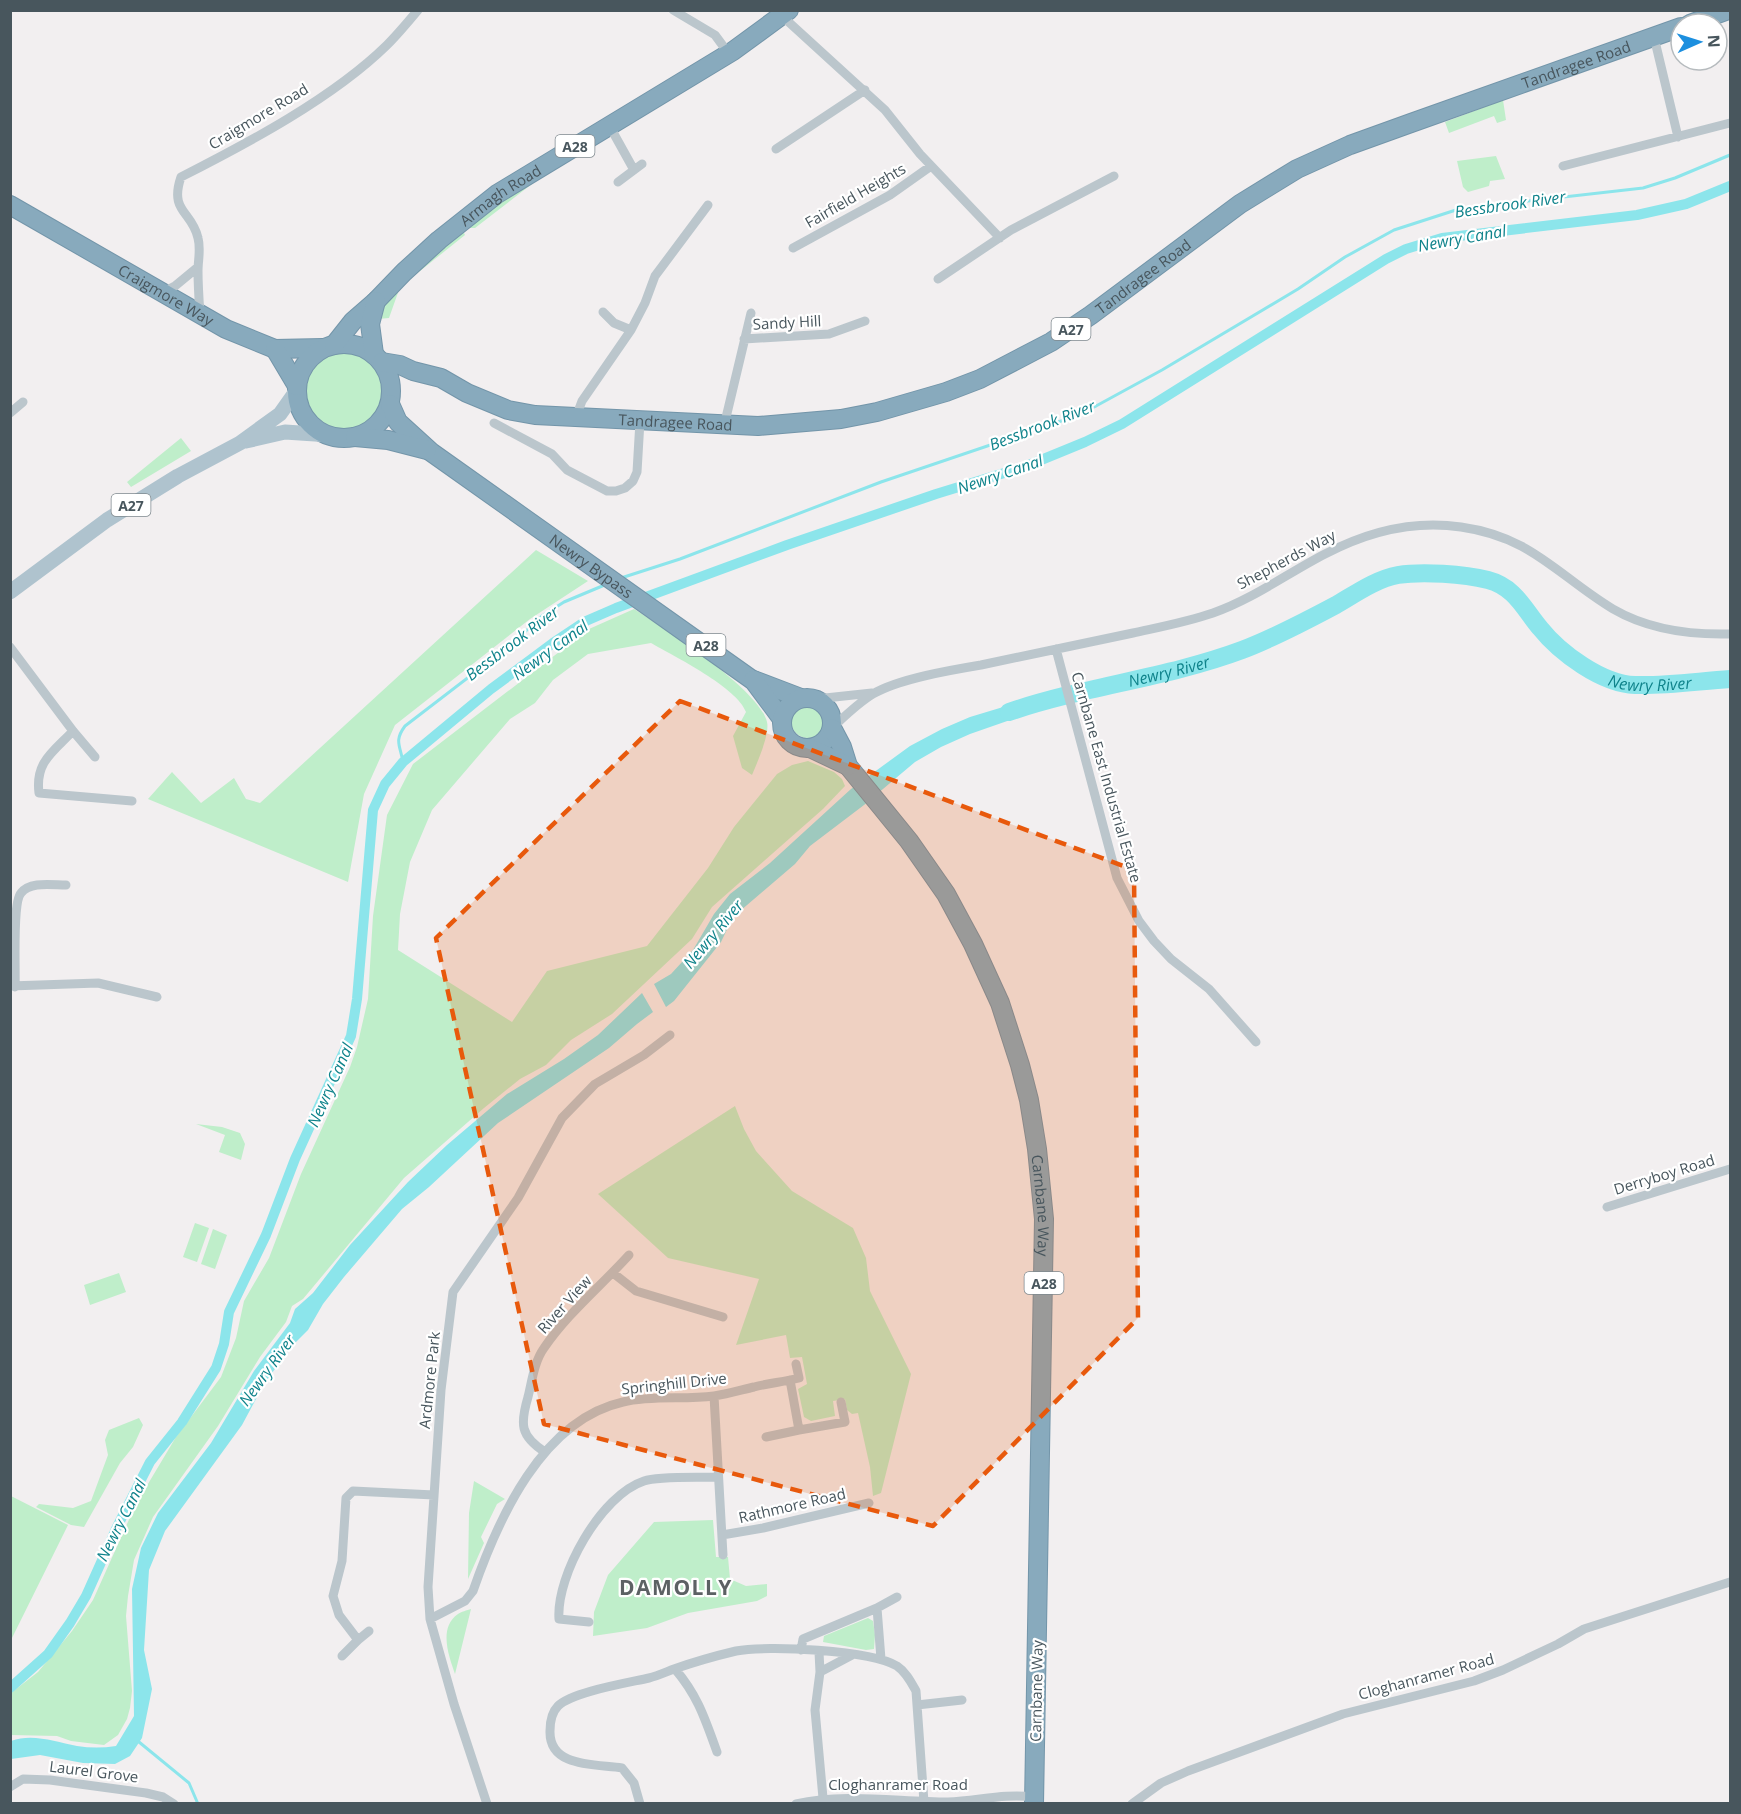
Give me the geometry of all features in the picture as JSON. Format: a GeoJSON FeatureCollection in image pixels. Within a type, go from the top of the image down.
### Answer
{"type":"FeatureCollection","features":[{"type":"Feature","properties":{"kind":"highway","name":"Armagh Road"},"geometry":{"type":"LineString","coordinates":[[328,346],[439,240],[497,194],[729,54],[786,13]]}},
{"type":"Feature","properties":{"kind":"highway","name":"Tandragee Road"},"geometry":{"type":"LineString","coordinates":[[378,358],[413,371],[441,378],[467,393],[508,410],[535,416],[758,426],[841,419],[910,404],[980,379],[1015,363],[1067,331],[1240,204],[1297,169],[1350,145],[1401,126],[1669,31]]}},
{"type":"Feature","properties":{"kind":"highway","name":"Craigmore Way"},"geometry":{"type":"LineString","coordinates":[[10,205],[226,329],[274,349],[328,346]]}},
{"type":"Feature","properties":{"kind":"highway"},"geometry":{"type":"LineString","coordinates":[[376,301],[370,324],[378,358],[388,372],[391,384],[390,404],[398,422],[431,452]]}},
{"type":"Feature","properties":{"kind":"highway"},"geometry":{"type":"LineString","coordinates":[[328,346],[355,344],[378,358]]}},
{"type":"Feature","properties":{"kind":"highway","name":"A28"},"geometry":{"type":"LineString","coordinates":[[297,388],[300,373],[307,362],[328,346]]}},
{"type":"Feature","properties":{"kind":"highway"},"geometry":{"type":"LineString","coordinates":[[274,349],[297,388],[302,411],[318,430],[342,438],[388,440],[431,452]]}},
{"type":"Feature","properties":{"kind":"highway"},"geometry":{"type":"LineString","coordinates":[[391,384],[403,374],[413,371]]}},
{"type":"Feature","properties":{"kind":"highway"},"geometry":{"type":"LineString","coordinates":[[354,437],[364,434],[380,421],[390,404]]}},
{"type":"Feature","properties":{"kind":"highway","name":"Newry Bypass"},"geometry":{"type":"LineString","coordinates":[[431,452],[752,678]]}},
{"type":"Feature","properties":{"kind":"highway"},"geometry":{"type":"LineString","coordinates":[[752,678],[827,708],[831,714],[832,728],[852,770]]}},
{"type":"Feature","properties":{"kind":"highway"},"geometry":{"type":"LineString","coordinates":[[752,678],[782,719]]}},
{"type":"Feature","properties":{"kind":"highway"},"geometry":{"type":"LineString","coordinates":[[809,699],[788,706],[782,719],[782,727],[789,740],[802,747],[810,748],[852,770]]}},
{"type":"Feature","properties":{"kind":"highway"},"geometry":{"type":"LineString","coordinates":[[810,748],[824,741],[832,728]]}},
{"type":"Feature","properties":{"kind":"highway","name":"Carnbane Way"},"geometry":{"type":"LineString","coordinates":[[852,770],[909,841],[946,894],[1000,1003],[1029,1100],[1043,1196],[1044,1257],[1034,1800]]}},
{"type":"Feature","properties":{"kind":"main road","name":"A27"},"geometry":{"type":"LineString","coordinates":[[10,592],[107,520],[178,476],[240,443],[280,414],[297,388]]}},
{"type":"Feature","properties":{"kind":"main road","name":"A27"},"geometry":{"type":"LineString","coordinates":[[240,443],[285,432],[330,435]]}},
{"type":"Feature","properties":{"kind":"street","name":"Craigmore Road"},"geometry":{"type":"LineString","coordinates":[[200,315],[198,236],[180,208],[177,188],[181,177],[227,154],[351,76],[387,45],[418,10]]}},
{"type":"Feature","properties":{"kind":"street"},"geometry":{"type":"LineString","coordinates":[[673,10],[714,34],[729,54]]}},
{"type":"Feature","properties":{"kind":"street","name":"Fairfield Heights"},"geometry":{"type":"LineString","coordinates":[[786,13],[898,124],[931,166],[1000,238]]}},
{"type":"Feature","properties":{"kind":"street"},"geometry":{"type":"LineString","coordinates":[[1654,37],[1678,137]]}},
{"type":"Feature","properties":{"kind":"street"},"geometry":{"type":"LineString","coordinates":[[776,149],[865,90]]}},
{"type":"Feature","properties":{"kind":"street"},"geometry":{"type":"LineString","coordinates":[[1563,166],[1731,123]]}},
{"type":"Feature","properties":{"kind":"street"},"geometry":{"type":"LineString","coordinates":[[609,125],[634,170]]}},
{"type":"Feature","properties":{"kind":"street"},"geometry":{"type":"LineString","coordinates":[[618,182],[642,164]]}},
{"type":"Feature","properties":{"kind":"street","name":"Fairfield Heights"},"geometry":{"type":"LineString","coordinates":[[793,248],[890,195],[931,166]]}},
{"type":"Feature","properties":{"kind":"street"},"geometry":{"type":"LineString","coordinates":[[938,279],[1033,218],[1114,176]]}},
{"type":"Feature","properties":{"kind":"street"},"geometry":{"type":"LineString","coordinates":[[576,417],[582,402],[631,330],[645,303],[655,276],[708,205]]}},
{"type":"Feature","properties":{"kind":"street"},"geometry":{"type":"LineString","coordinates":[[162,292],[175,286],[198,267]]}},
{"type":"Feature","properties":{"kind":"street"},"geometry":{"type":"LineString","coordinates":[[603,312],[614,323],[631,330]]}},
{"type":"Feature","properties":{"kind":"street","name":"Sandy Hill"},"geometry":{"type":"LineString","coordinates":[[724,426],[751,314]]}},
{"type":"Feature","properties":{"kind":"street","name":"Sandy Hill"},"geometry":{"type":"LineString","coordinates":[[744,339],[829,334],[865,321]]}},
{"type":"Feature","properties":{"kind":"street"},"geometry":{"type":"LineString","coordinates":[[11,411],[23,402]]}},
{"type":"Feature","properties":{"kind":"street"},"geometry":{"type":"LineString","coordinates":[[494,423],[538,445],[552,454],[567,470],[607,491],[625,488],[633,481],[637,472],[640,421]]}},
{"type":"Feature","properties":{"kind":"street","name":"Shepherds Way"},"geometry":{"type":"LineString","coordinates":[[809,699],[874,693],[932,675],[1173,624],[1213,613],[1254,595],[1324,554],[1352,541],[1381,532],[1432,525],[1485,531],[1510,540],[1537,553],[1614,609],[1638,621],[1692,634],[1731,634]]}},
{"type":"Feature","properties":{"kind":"street"},"geometry":{"type":"LineString","coordinates":[[10,647],[73,732],[95,757]]}},
{"type":"Feature","properties":{"kind":"street","name":"Carnbane East Industrial Estate"},"geometry":{"type":"LineString","coordinates":[[1056,649],[1117,878],[1128,902],[1139,921],[1171,959],[1209,989],[1256,1042]]}},
{"type":"Feature","properties":{"kind":"street","name":"Shepherds Way"},"geometry":{"type":"LineString","coordinates":[[832,728],[874,693]]}},
{"type":"Feature","properties":{"kind":"street"},"geometry":{"type":"LineString","coordinates":[[73,732],[45,760],[39,771],[39,793],[132,801]]}},
{"type":"Feature","properties":{"kind":"street"},"geometry":{"type":"LineString","coordinates":[[66,885],[30,886],[20,893],[16,907],[13,986],[98,983],[157,997]]}},
{"type":"Feature","properties":{"kind":"street","name":"Ardmore Park"},"geometry":{"type":"LineString","coordinates":[[487,1803],[454,1704],[430,1619],[428,1587],[441,1390],[453,1292],[518,1198],[562,1118],[595,1083],[644,1055],[670,1035]]}},
{"type":"Feature","properties":{"kind":"street","name":"Derryboy Road"},"geometry":{"type":"LineString","coordinates":[[1607,1207],[1731,1169]]}},
{"type":"Feature","properties":{"kind":"street","name":"River View"},"geometry":{"type":"LineString","coordinates":[[545,1452],[528,1438],[523,1427],[523,1415],[537,1362],[543,1349],[560,1327],[629,1255]]}},
{"type":"Feature","properties":{"kind":"street","name":"River View"},"geometry":{"type":"LineString","coordinates":[[613,1273],[636,1291],[723,1317]]}},
{"type":"Feature","properties":{"kind":"street"},"geometry":{"type":"LineString","coordinates":[[796,1364],[799,1378],[790,1380],[799,1430]]}},
{"type":"Feature","properties":{"kind":"street","name":"Springhill Drive"},"geometry":{"type":"LineString","coordinates":[[430,1619],[465,1601],[473,1591],[515,1496],[545,1452],[573,1426],[604,1407],[624,1401],[645,1398],[714,1396],[790,1380]]}},
{"type":"Feature","properties":{"kind":"street","name":"Rathmore Road"},"geometry":{"type":"LineString","coordinates":[[714,1396],[723,1555]]}},
{"type":"Feature","properties":{"kind":"street"},"geometry":{"type":"LineString","coordinates":[[766,1437],[845,1422],[841,1402]]}},
{"type":"Feature","properties":{"kind":"street"},"geometry":{"type":"LineString","coordinates":[[589,1622],[559,1619],[558,1608],[562,1588],[571,1564],[584,1539],[612,1503],[628,1488],[647,1480],[718,1477]]}},
{"type":"Feature","properties":{"kind":"street"},"geometry":{"type":"LineString","coordinates":[[358,1640],[339,1615],[333,1596],[342,1561],[346,1498],[353,1491],[434,1495]]}},
{"type":"Feature","properties":{"kind":"street","name":"Rathmore Road"},"geometry":{"type":"LineString","coordinates":[[722,1535],[763,1528],[869,1503]]}},
{"type":"Feature","properties":{"kind":"street","name":"Cloghanramer Road"},"geometry":{"type":"LineString","coordinates":[[1132,1803],[1161,1783],[1188,1771],[1343,1714],[1503,1671],[1584,1629],[1731,1582]]}},
{"type":"Feature","properties":{"kind":"street"},"geometry":{"type":"LineString","coordinates":[[801,1650],[803,1639],[878,1608],[897,1597]]}},
{"type":"Feature","properties":{"kind":"street"},"geometry":{"type":"LineString","coordinates":[[878,1608],[881,1659]]}},
{"type":"Feature","properties":{"kind":"street"},"geometry":{"type":"LineString","coordinates":[[342,1656],[369,1630]]}},
{"type":"Feature","properties":{"kind":"street"},"geometry":{"type":"LineString","coordinates":[[640,1803],[634,1783],[622,1768],[581,1763],[565,1758],[556,1752],[551,1745],[550,1735],[553,1712],[564,1701],[599,1690],[652,1677],[738,1651],[760,1648],[852,1655],[881,1659],[899,1667],[910,1679],[916,1691],[924,1802]]}},
{"type":"Feature","properties":{"kind":"street"},"geometry":{"type":"LineString","coordinates":[[819,1652],[820,1672],[814,1710],[823,1798]]}},
{"type":"Feature","properties":{"kind":"street"},"geometry":{"type":"LineString","coordinates":[[820,1672],[852,1655]]}},
{"type":"Feature","properties":{"kind":"street"},"geometry":{"type":"LineString","coordinates":[[675,1669],[690,1687],[717,1752]]}},
{"type":"Feature","properties":{"kind":"street"},"geometry":{"type":"LineString","coordinates":[[917,1705],[962,1700]]}},
{"type":"Feature","properties":{"kind":"street","name":"Laurel Grove"},"geometry":{"type":"LineString","coordinates":[[10,1786],[23,1779],[50,1780],[147,1793],[163,1797],[174,1803]]}},
{"type":"Feature","properties":{"kind":"street","name":"Cloghanramer Road"},"geometry":{"type":"LineString","coordinates":[[796,1803],[823,1798],[962,1802],[997,1796],[1034,1800]]}},
{"type":"Feature","properties":{"kind":"highlighted area"},"geometry":{"type":"Polygon","coordinates":[[[680,701],[1134,870],[1138,1318],[933,1526],[544,1424],[436,938],[680,701]]]}},
{"type":"Feature","properties":{"kind":"green space"},"geometry":{"type":"Polygon","coordinates":[[[1503,100],[1506,120],[1497,123],[1494,116],[1449,133],[1445,122],[1503,100]]]}},
{"type":"Feature","properties":{"kind":"green space"},"geometry":{"type":"Polygon","coordinates":[[[1496,156],[1505,179],[1490,181],[1489,186],[1468,192],[1463,187],[1457,161],[1496,156]]]}},
{"type":"Feature","properties":{"kind":"green space"},"geometry":{"type":"Polygon","coordinates":[[[559,163],[475,228],[470,228],[467,223],[559,163]]]}},
{"type":"Feature","properties":{"kind":"green space"},"geometry":{"type":"Polygon","coordinates":[[[463,231],[465,235],[400,287],[389,318],[378,319],[389,296],[400,283],[463,231]]]}},
{"type":"Feature","properties":{"kind":"green space"},"geometry":{"type":"Polygon","coordinates":[[[337,351],[353,351],[367,357],[378,368],[384,382],[384,398],[378,412],[367,423],[353,429],[337,429],[323,423],[312,412],[306,398],[306,382],[312,368],[323,357],[337,351]]]}},
{"type":"Feature","properties":{"kind":"green space"},"geometry":{"type":"Polygon","coordinates":[[[181,438],[191,451],[131,487],[127,482],[181,438]]]}},
{"type":"Feature","properties":{"kind":"green space"},"geometry":{"type":"Polygon","coordinates":[[[536,550],[588,581],[530,619],[395,725],[364,794],[348,882],[148,799],[172,772],[201,803],[234,778],[246,799],[260,803],[536,550]]]}},
{"type":"Feature","properties":{"kind":"green space"},"geometry":{"type":"Polygon","coordinates":[[[634,609],[667,630],[730,677],[760,708],[767,722],[767,734],[752,775],[742,768],[733,736],[746,712],[741,703],[718,683],[651,643],[588,654],[553,680],[535,703],[510,719],[432,810],[410,862],[400,914],[398,950],[512,1022],[547,971],[647,946],[708,868],[734,827],[777,774],[792,765],[808,761],[834,772],[842,779],[845,786],[823,809],[712,907],[692,939],[612,1014],[571,1040],[546,1065],[520,1079],[404,1178],[303,1299],[292,1306],[286,1322],[260,1357],[218,1426],[153,1517],[134,1560],[126,1616],[132,1691],[127,1719],[118,1735],[104,1745],[71,1741],[57,1736],[11,1735],[11,1693],[38,1672],[72,1631],[93,1600],[136,1504],[176,1437],[221,1377],[236,1338],[244,1301],[269,1258],[301,1174],[350,1067],[368,999],[373,916],[387,815],[413,764],[589,629],[634,609]]]}},
{"type":"Feature","properties":{"kind":"green space"},"geometry":{"type":"Polygon","coordinates":[[[808,704],[820,709],[825,721],[820,733],[808,738],[796,733],[791,721],[796,709],[808,704]]]}},
{"type":"Feature","properties":{"kind":"green space"},"geometry":{"type":"Polygon","coordinates":[[[735,1106],[756,1151],[792,1191],[853,1228],[866,1258],[870,1291],[911,1374],[881,1493],[873,1496],[870,1467],[858,1413],[852,1414],[847,1410],[845,1399],[833,1401],[835,1416],[811,1421],[804,1417],[798,1389],[807,1384],[802,1357],[790,1358],[786,1335],[736,1345],[759,1279],[668,1258],[598,1194],[735,1106]]]}},
{"type":"Feature","properties":{"kind":"green space"},"geometry":{"type":"Polygon","coordinates":[[[196,1124],[222,1127],[240,1133],[245,1144],[241,1160],[219,1152],[225,1135],[196,1124]]]}},
{"type":"Feature","properties":{"kind":"green space"},"geometry":{"type":"Polygon","coordinates":[[[195,1223],[209,1228],[197,1262],[183,1257],[195,1223]]]}},
{"type":"Feature","properties":{"kind":"green space"},"geometry":{"type":"Polygon","coordinates":[[[213,1229],[227,1235],[215,1269],[201,1264],[213,1229]]]}},
{"type":"Feature","properties":{"kind":"green space"},"geometry":{"type":"Polygon","coordinates":[[[119,1273],[126,1292],[90,1305],[84,1285],[119,1273]]]}},
{"type":"Feature","properties":{"kind":"green space"},"geometry":{"type":"Polygon","coordinates":[[[139,1418],[143,1425],[133,1447],[120,1463],[84,1527],[71,1525],[36,1507],[39,1504],[73,1508],[91,1501],[108,1455],[105,1440],[109,1430],[139,1418]]]}},
{"type":"Feature","properties":{"kind":"green space"},"geometry":{"type":"Polygon","coordinates":[[[474,1481],[505,1499],[497,1504],[481,1537],[484,1543],[468,1579],[469,1513],[474,1481]]]}},
{"type":"Feature","properties":{"kind":"green space"},"geometry":{"type":"Polygon","coordinates":[[[11,1496],[68,1525],[11,1640],[11,1496]]]}},
{"type":"Feature","properties":{"kind":"green space"},"geometry":{"type":"Polygon","coordinates":[[[713,1520],[716,1557],[728,1557],[730,1579],[746,1586],[767,1584],[767,1596],[757,1601],[688,1613],[647,1628],[593,1636],[594,1612],[608,1575],[654,1522],[713,1520]]]}},
{"type":"Feature","properties":{"kind":"green space"},"geometry":{"type":"Polygon","coordinates":[[[471,1609],[455,1674],[447,1642],[448,1627],[458,1614],[471,1609]]]}},
{"type":"Feature","properties":{"kind":"green space"},"geometry":{"type":"Polygon","coordinates":[[[868,1618],[873,1621],[874,1649],[866,1650],[823,1642],[824,1636],[868,1618]]]}},
{"type":"Feature","properties":{"kind":"water","name":"Newry River"},"geometry":{"type":"Polygon","coordinates":[[[1030,699],[1036,711],[970,734],[915,762],[810,846],[795,864],[733,917],[721,942],[674,1001],[666,1007],[654,984],[671,974],[693,950],[714,914],[730,894],[770,863],[851,789],[910,746],[942,729],[970,717],[1030,699]]]}},
{"type":"Feature","properties":{"kind":"water"},"geometry":{"type":"Polygon","coordinates":[[[642,993],[653,1012],[609,1048],[498,1123],[402,1209],[323,1304],[308,1330],[291,1347],[264,1384],[242,1425],[165,1531],[149,1570],[144,1650],[152,1689],[142,1738],[130,1756],[115,1764],[83,1763],[40,1755],[11,1759],[11,1741],[19,1739],[44,1739],[87,1747],[116,1746],[134,1716],[132,1589],[141,1548],[158,1513],[211,1443],[254,1371],[290,1323],[295,1309],[313,1293],[350,1245],[408,1182],[447,1145],[507,1094],[598,1035],[642,993]]]}},
{"type":"Feature","properties":{"kind":"waterway","name":"Bessbrook River"},"geometry":{"type":"LineString","coordinates":[[621,578],[680,559],[881,482],[1061,421],[1096,406],[1162,370],[1298,289],[1345,257],[1394,230],[1459,209],[1643,188],[1675,178],[1730,155]]}},
{"type":"Feature","properties":{"kind":"waterway","name":"Newry Canal"},"geometry":{"type":"LineString","coordinates":[[10,1688],[48,1654],[70,1623],[86,1596],[116,1529],[150,1462],[182,1422],[216,1368],[224,1344],[229,1312],[266,1235],[295,1159],[351,1036],[357,999],[373,810],[385,784],[403,762],[491,689],[586,621],[787,545],[936,494],[1024,467],[1085,442],[1122,424],[1386,259],[1406,249],[1442,238],[1637,215],[1686,204],[1730,186]]}},
{"type":"Feature","properties":{"kind":"waterway","name":"Newry River"},"geometry":{"type":"LineString","coordinates":[[1009,712],[1067,695],[1214,660],[1278,635],[1382,580],[1398,575],[1419,573],[1467,576],[1497,583],[1512,593],[1548,638],[1570,657],[1609,679],[1635,685],[1730,679]]}},
{"type":"Feature","properties":{"kind":"waterway","name":"Bessbrook River"},"geometry":{"type":"LineString","coordinates":[[403,762],[399,740],[405,726],[513,643],[542,616],[564,602],[607,584]]}},
{"type":"Feature","properties":{"kind":"waterway"},"geometry":{"type":"LineString","coordinates":[[139,1742],[189,1783],[198,1804]]}},
{"type":"Feature","properties":{"kind":"district","name":"DAMOLLY"},"geometry":{"type":"Point","coordinates":[676,1587]}}]}
